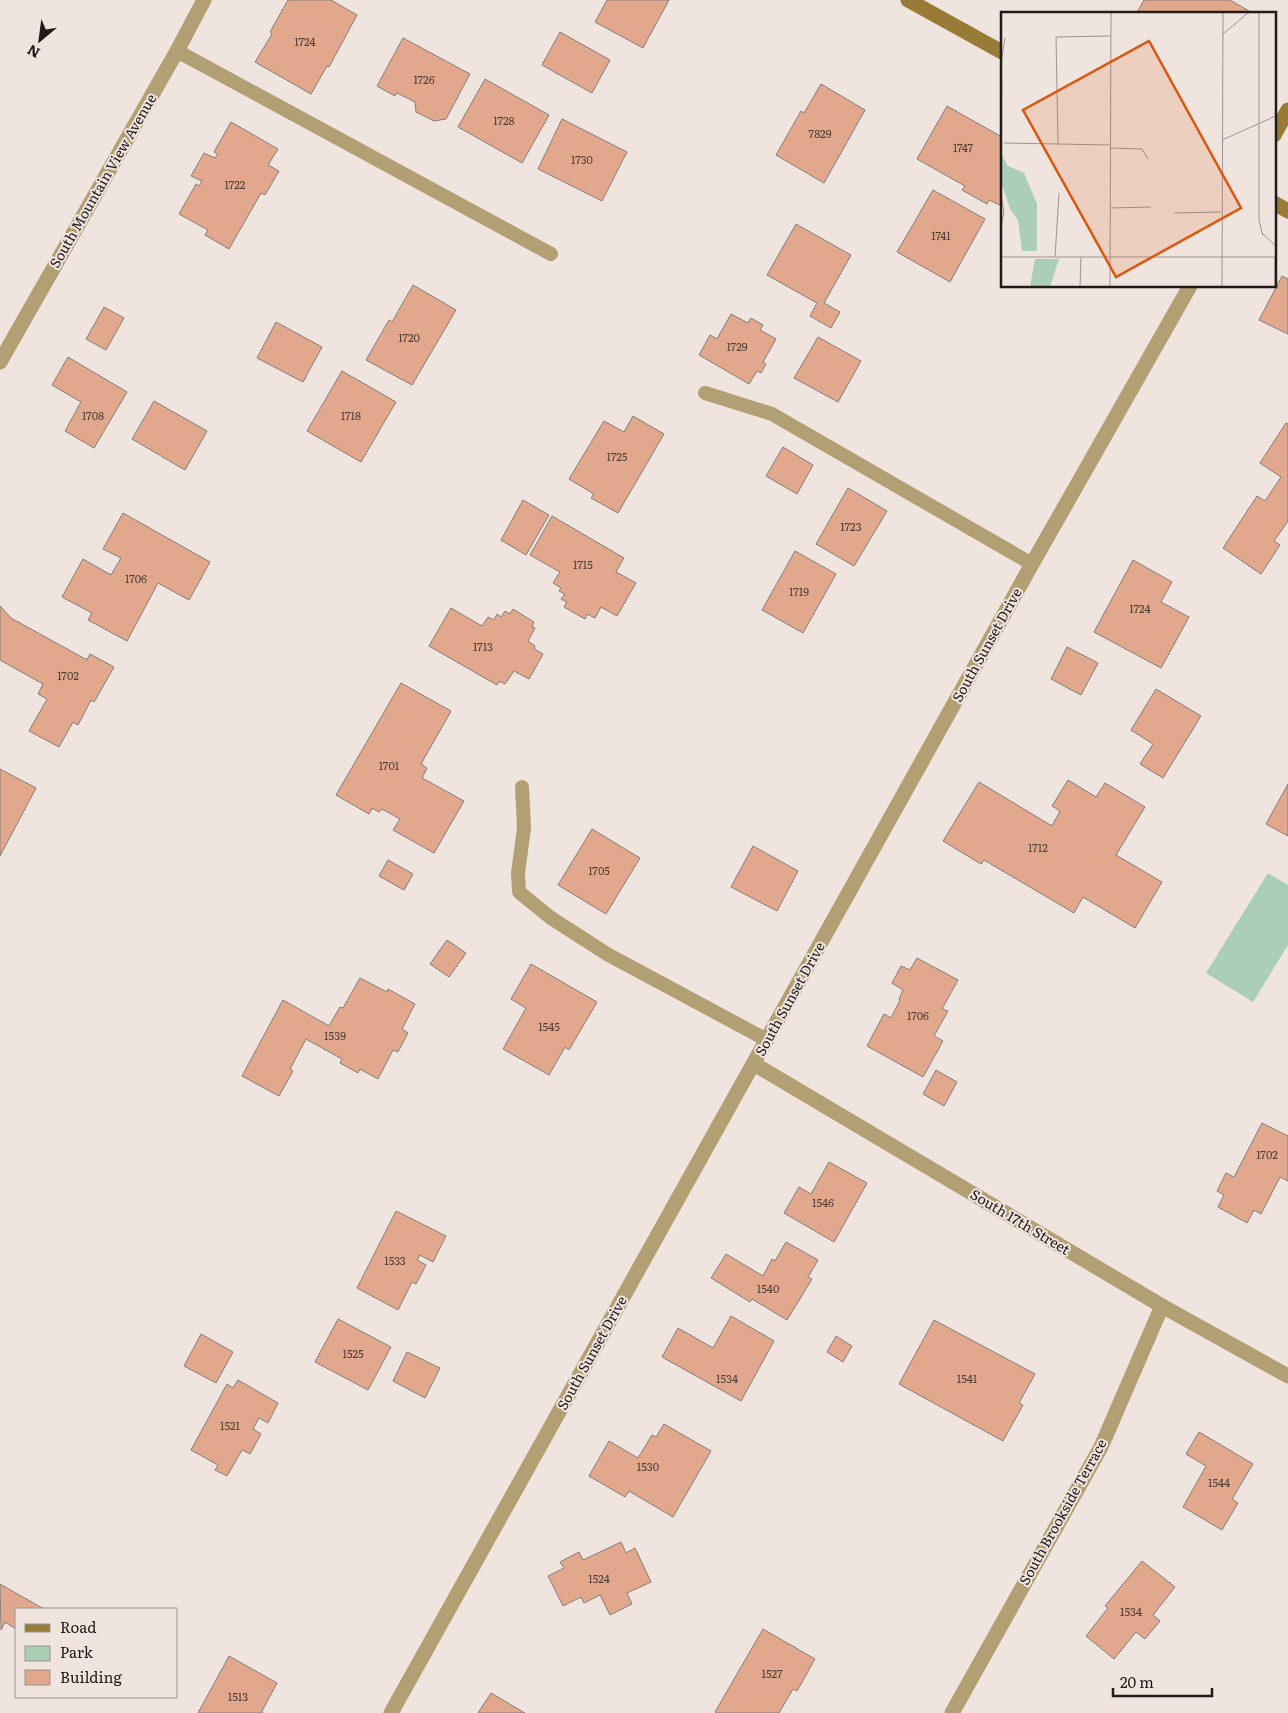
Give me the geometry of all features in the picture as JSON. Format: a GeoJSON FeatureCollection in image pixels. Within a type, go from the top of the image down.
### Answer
{"type":"FeatureCollection","features":[{"type":"Feature","properties":{"kind":"street","name":"South Mountain View Avenue"},"geometry":{"type":"LineString","coordinates":[[0,362],[177,51],[204,0]]}},
{"type":"Feature","properties":{"kind":"street"},"geometry":{"type":"LineString","coordinates":[[908,0],[1001,51]]}},
{"type":"Feature","properties":{"kind":"street"},"geometry":{"type":"LineString","coordinates":[[1276,131],[1288,110]]}},
{"type":"Feature","properties":{"kind":"street"},"geometry":{"type":"LineString","coordinates":[[1276,204],[1288,211]]}},
{"type":"Feature","properties":{"kind":"street","name":"South Sunset Drive"},"geometry":{"type":"LineString","coordinates":[[391,1713],[1032,564],[1189,288]]}},
{"type":"Feature","properties":{"kind":"street","name":"South 17th Street"},"geometry":{"type":"LineString","coordinates":[[754,1064],[1162,1306],[1288,1376]]}},
{"type":"Feature","properties":{"kind":"street","name":"South Brookside Terrace"},"geometry":{"type":"LineString","coordinates":[[952,1713],[1101,1447],[1162,1306]]}},
{"type":"Feature","properties":{"kind":"lane"},"geometry":{"type":"LineString","coordinates":[[177,51],[551,254]]}},
{"type":"Feature","properties":{"kind":"lane"},"geometry":{"type":"LineString","coordinates":[[705,393],[772,414],[1032,564]]}},
{"type":"Feature","properties":{"kind":"lane"},"geometry":{"type":"LineString","coordinates":[[522,787],[524,828],[518,872],[519,892],[550,918],[607,954],[767,1040]]}},
{"type":"Feature","properties":{"kind":"green space"},"geometry":{"type":"Polygon","coordinates":[[[1268,873],[1288,885],[1288,945],[1253,1002],[1206,973],[1268,873]]]}},
{"type":"Feature","properties":{"kind":"building"},"geometry":{"type":"Polygon","coordinates":[[[288,0],[331,0],[357,15],[329,67],[327,66],[311,94],[255,62],[272,34],[270,32],[288,0]]]}},
{"type":"Feature","properties":{"kind":"building"},"geometry":{"type":"Polygon","coordinates":[[[607,0],[669,0],[643,48],[595,22],[607,0]]]}},
{"type":"Feature","properties":{"kind":"building"},"geometry":{"type":"Polygon","coordinates":[[[1144,0],[1230,0],[1249,11],[1249,12],[1137,12],[1144,0]]]}},
{"type":"Feature","properties":{"kind":"building"},"geometry":{"type":"Polygon","coordinates":[[[560,32],[610,60],[592,93],[542,65],[560,32]]]}},
{"type":"Feature","properties":{"kind":"building"},"geometry":{"type":"Polygon","coordinates":[[[403,38],[470,74],[446,119],[434,121],[416,112],[415,102],[397,93],[395,96],[377,86],[403,38]]]}},
{"type":"Feature","properties":{"kind":"building"},"geometry":{"type":"Polygon","coordinates":[[[485,79],[549,115],[522,163],[458,127],[485,79]]]}},
{"type":"Feature","properties":{"kind":"building"},"geometry":{"type":"Polygon","coordinates":[[[821,84],[865,110],[824,183],[776,155],[801,111],[804,113],[821,84]]]}},
{"type":"Feature","properties":{"kind":"building"},"geometry":{"type":"Polygon","coordinates":[[[947,106],[1001,136],[1001,206],[989,200],[987,204],[962,190],[965,186],[917,159],[947,106]]]}},
{"type":"Feature","properties":{"kind":"building"},"geometry":{"type":"Polygon","coordinates":[[[562,119],[627,152],[602,201],[538,169],[562,119]]]}},
{"type":"Feature","properties":{"kind":"building"},"geometry":{"type":"Polygon","coordinates":[[[231,122],[278,149],[268,165],[279,171],[265,195],[261,193],[229,249],[205,235],[208,230],[179,214],[196,184],[199,186],[202,181],[191,176],[204,153],[215,158],[218,154],[214,152],[231,122]]]}},
{"type":"Feature","properties":{"kind":"building"},"geometry":{"type":"Polygon","coordinates":[[[933,190],[985,219],[950,282],[897,252],[933,190]]]}},
{"type":"Feature","properties":{"kind":"building"},"geometry":{"type":"Polygon","coordinates":[[[796,224],[851,255],[824,303],[840,312],[831,328],[810,316],[817,303],[767,275],[796,224]]]}},
{"type":"Feature","properties":{"kind":"building"},"geometry":{"type":"Polygon","coordinates":[[[1282,276],[1288,279],[1288,334],[1259,320],[1282,276]]]}},
{"type":"Feature","properties":{"kind":"building"},"geometry":{"type":"Polygon","coordinates":[[[413,285],[456,310],[412,385],[366,360],[389,320],[392,322],[413,285]]]}},
{"type":"Feature","properties":{"kind":"building"},"geometry":{"type":"Polygon","coordinates":[[[104,307],[124,318],[106,350],[86,339],[104,307]]]}},
{"type":"Feature","properties":{"kind":"building"},"geometry":{"type":"Polygon","coordinates":[[[731,314],[748,323],[751,318],[763,325],[760,330],[776,339],[763,362],[766,364],[761,373],[757,371],[749,384],[699,355],[710,335],[717,339],[731,314]]]}},
{"type":"Feature","properties":{"kind":"building"},"geometry":{"type":"Polygon","coordinates":[[[276,322],[322,347],[303,382],[257,358],[276,322]]]}},
{"type":"Feature","properties":{"kind":"building"},"geometry":{"type":"Polygon","coordinates":[[[818,337],[861,361],[838,402],[794,378],[818,337]]]}},
{"type":"Feature","properties":{"kind":"building"},"geometry":{"type":"Polygon","coordinates":[[[68,357],[127,392],[94,448],[65,431],[81,402],[52,385],[68,357]]]}},
{"type":"Feature","properties":{"kind":"building"},"geometry":{"type":"Polygon","coordinates":[[[342,371],[396,402],[361,462],[307,431],[342,371]]]}},
{"type":"Feature","properties":{"kind":"building"},"geometry":{"type":"Polygon","coordinates":[[[154,401],[207,431],[185,470],[132,439],[154,401]]]}},
{"type":"Feature","properties":{"kind":"building"},"geometry":{"type":"Polygon","coordinates":[[[633,416],[664,434],[618,513],[591,498],[594,494],[569,479],[604,421],[624,432],[633,416]]]}},
{"type":"Feature","properties":{"kind":"building"},"geometry":{"type":"Polygon","coordinates":[[[1286,423],[1288,424],[1288,521],[1274,541],[1280,545],[1261,574],[1223,548],[1257,496],[1265,501],[1281,477],[1260,463],[1286,423]]]}},
{"type":"Feature","properties":{"kind":"building"},"geometry":{"type":"Polygon","coordinates":[[[783,447],[813,465],[797,494],[766,476],[783,447]]]}},
{"type":"Feature","properties":{"kind":"building"},"geometry":{"type":"Polygon","coordinates":[[[848,488],[887,511],[854,566],[816,544],[848,488]]]}},
{"type":"Feature","properties":{"kind":"building"},"geometry":{"type":"Polygon","coordinates":[[[523,500],[549,515],[526,555],[501,540],[523,500]]]}},
{"type":"Feature","properties":{"kind":"building"},"geometry":{"type":"Polygon","coordinates":[[[123,513],[210,562],[189,600],[158,583],[127,641],[88,620],[92,613],[62,597],[83,559],[111,575],[121,558],[103,549],[123,513]]]}},
{"type":"Feature","properties":{"kind":"building"},"geometry":{"type":"Polygon","coordinates":[[[552,516],[624,558],[616,572],[636,583],[617,616],[601,607],[595,618],[587,614],[585,619],[564,607],[567,602],[561,599],[565,594],[559,591],[561,588],[553,583],[560,572],[530,555],[552,516]]]}},
{"type":"Feature","properties":{"kind":"building"},"geometry":{"type":"Polygon","coordinates":[[[795,551],[836,574],[803,633],[762,610],[795,551]]]}},
{"type":"Feature","properties":{"kind":"building"},"geometry":{"type":"Polygon","coordinates":[[[1133,560],[1172,582],[1161,602],[1189,617],[1161,668],[1094,632],[1133,560]]]}},
{"type":"Feature","properties":{"kind":"building"},"geometry":{"type":"Polygon","coordinates":[[[0,606],[11,618],[87,660],[90,654],[114,667],[94,702],[91,700],[78,725],[73,722],[59,747],[29,731],[47,699],[38,694],[43,684],[0,660],[0,606]]]}},
{"type":"Feature","properties":{"kind":"building"},"geometry":{"type":"Polygon","coordinates":[[[451,608],[482,626],[488,617],[494,620],[497,614],[501,617],[505,611],[510,614],[513,609],[534,622],[532,627],[535,628],[528,641],[535,646],[534,649],[543,654],[529,679],[514,671],[505,684],[499,681],[497,685],[429,646],[451,608]]]}},
{"type":"Feature","properties":{"kind":"building"},"geometry":{"type":"Polygon","coordinates":[[[1067,647],[1098,663],[1081,695],[1051,679],[1067,647]]]}},
{"type":"Feature","properties":{"kind":"building"},"geometry":{"type":"Polygon","coordinates":[[[401,683],[451,711],[421,764],[427,768],[422,778],[464,801],[434,853],[393,830],[400,819],[382,809],[379,812],[372,808],[369,814],[336,795],[401,683]]]}},
{"type":"Feature","properties":{"kind":"building"},"geometry":{"type":"Polygon","coordinates":[[[1156,689],[1201,716],[1163,778],[1140,764],[1153,744],[1131,730],[1156,689]]]}},
{"type":"Feature","properties":{"kind":"building"},"geometry":{"type":"Polygon","coordinates":[[[0,769],[36,788],[0,856],[0,769]]]}},
{"type":"Feature","properties":{"kind":"building"},"geometry":{"type":"Polygon","coordinates":[[[1068,780],[1096,797],[1105,783],[1145,807],[1116,855],[1162,882],[1135,928],[1083,897],[1074,913],[984,860],[981,864],[943,841],[979,782],[1052,826],[1060,811],[1052,806],[1068,780]]]}},
{"type":"Feature","properties":{"kind":"building"},"geometry":{"type":"Polygon","coordinates":[[[1288,784],[1288,836],[1266,824],[1288,784]]]}},
{"type":"Feature","properties":{"kind":"building"},"geometry":{"type":"Polygon","coordinates":[[[592,829],[640,858],[606,914],[558,885],[592,829]]]}},
{"type":"Feature","properties":{"kind":"building"},"geometry":{"type":"Polygon","coordinates":[[[753,846],[798,871],[777,911],[731,887],[753,846]]]}},
{"type":"Feature","properties":{"kind":"building"},"geometry":{"type":"Polygon","coordinates":[[[388,860],[413,874],[404,890],[379,876],[388,860]]]}},
{"type":"Feature","properties":{"kind":"building"},"geometry":{"type":"Polygon","coordinates":[[[447,940],[466,953],[449,977],[430,964],[447,940]]]}},
{"type":"Feature","properties":{"kind":"building"},"geometry":{"type":"Polygon","coordinates":[[[917,958],[958,980],[942,1009],[948,1011],[934,1036],[943,1041],[923,1077],[867,1046],[884,1014],[891,1018],[900,1000],[903,990],[892,983],[901,966],[910,970],[917,958]]]}},
{"type":"Feature","properties":{"kind":"building"},"geometry":{"type":"Polygon","coordinates":[[[531,964],[597,1002],[569,1050],[565,1047],[549,1075],[503,1049],[526,1008],[511,999],[531,964]]]}},
{"type":"Feature","properties":{"kind":"building"},"geometry":{"type":"Polygon","coordinates":[[[360,978],[387,992],[388,989],[415,1004],[402,1029],[408,1033],[398,1052],[393,1050],[378,1079],[360,1069],[358,1073],[340,1063],[342,1059],[306,1039],[290,1069],[293,1071],[279,1096],[242,1076],[283,1000],[329,1026],[340,1007],[343,1008],[360,978]]]}},
{"type":"Feature","properties":{"kind":"building"},"geometry":{"type":"Polygon","coordinates":[[[936,1070],[957,1082],[944,1106],[923,1094],[936,1070]]]}},
{"type":"Feature","properties":{"kind":"building"},"geometry":{"type":"Polygon","coordinates":[[[1262,1123],[1288,1136],[1288,1181],[1280,1177],[1261,1214],[1254,1210],[1247,1223],[1218,1207],[1224,1195],[1217,1191],[1226,1173],[1234,1177],[1262,1123]]]}},
{"type":"Feature","properties":{"kind":"building"},"geometry":{"type":"Polygon","coordinates":[[[829,1162],[867,1183],[834,1242],[784,1213],[799,1187],[811,1194],[829,1162]]]}},
{"type":"Feature","properties":{"kind":"building"},"geometry":{"type":"Polygon","coordinates":[[[396,1211],[446,1236],[433,1262],[420,1255],[417,1260],[426,1265],[416,1284],[412,1282],[398,1310],[357,1288],[396,1211]]]}},
{"type":"Feature","properties":{"kind":"building"},"geometry":{"type":"Polygon","coordinates":[[[786,1242],[818,1260],[808,1277],[812,1279],[787,1320],[752,1299],[750,1302],[711,1278],[726,1254],[763,1276],[772,1259],[775,1261],[786,1242]]]}},
{"type":"Feature","properties":{"kind":"building"},"geometry":{"type":"Polygon","coordinates":[[[731,1316],[774,1341],[741,1401],[662,1357],[678,1328],[713,1348],[731,1316]]]}},
{"type":"Feature","properties":{"kind":"building"},"geometry":{"type":"Polygon","coordinates":[[[338,1319],[391,1347],[368,1390],[315,1362],[338,1319]]]}},
{"type":"Feature","properties":{"kind":"building"},"geometry":{"type":"Polygon","coordinates":[[[934,1320],[1035,1374],[1019,1403],[1023,1405],[1003,1441],[899,1384],[934,1320]]]}},
{"type":"Feature","properties":{"kind":"building"},"geometry":{"type":"Polygon","coordinates":[[[201,1334],[233,1352],[216,1383],[184,1366],[201,1334]]]}},
{"type":"Feature","properties":{"kind":"building"},"geometry":{"type":"Polygon","coordinates":[[[836,1336],[852,1346],[843,1362],[827,1352],[836,1336]]]}},
{"type":"Feature","properties":{"kind":"building"},"geometry":{"type":"Polygon","coordinates":[[[407,1352],[440,1368],[425,1398],[393,1381],[407,1352]]]}},
{"type":"Feature","properties":{"kind":"building"},"geometry":{"type":"Polygon","coordinates":[[[238,1380],[278,1403],[268,1423],[259,1418],[253,1429],[261,1434],[250,1454],[242,1450],[227,1476],[215,1470],[218,1465],[191,1450],[227,1384],[233,1388],[238,1380]]]}},
{"type":"Feature","properties":{"kind":"building"},"geometry":{"type":"Polygon","coordinates":[[[664,1424],[711,1451],[673,1517],[629,1491],[625,1497],[589,1476],[609,1441],[638,1458],[652,1435],[656,1437],[664,1424]]]}},
{"type":"Feature","properties":{"kind":"building"},"geometry":{"type":"Polygon","coordinates":[[[1199,1432],[1253,1464],[1232,1499],[1238,1503],[1222,1530],[1183,1507],[1206,1466],[1186,1454],[1199,1432]]]}},
{"type":"Feature","properties":{"kind":"building"},"geometry":{"type":"Polygon","coordinates":[[[621,1542],[626,1553],[635,1548],[651,1582],[627,1593],[632,1604],[610,1615],[600,1595],[584,1603],[581,1597],[563,1606],[548,1576],[564,1568],[560,1562],[579,1552],[583,1560],[621,1542]]]}},
{"type":"Feature","properties":{"kind":"building"},"geometry":{"type":"Polygon","coordinates":[[[1142,1561],[1175,1587],[1153,1615],[1160,1621],[1145,1639],[1136,1632],[1114,1659],[1086,1636],[1108,1608],[1105,1606],[1142,1561]]]}},
{"type":"Feature","properties":{"kind":"building"},"geometry":{"type":"Polygon","coordinates":[[[0,1584],[42,1608],[15,1608],[15,1628],[5,1622],[1,1630],[0,1584]]]}},
{"type":"Feature","properties":{"kind":"building"},"geometry":{"type":"Polygon","coordinates":[[[763,1629],[815,1659],[797,1691],[793,1689],[779,1713],[716,1713],[715,1712],[763,1629]]]}},
{"type":"Feature","properties":{"kind":"building"},"geometry":{"type":"Polygon","coordinates":[[[229,1656],[277,1683],[262,1711],[263,1713],[198,1713],[229,1656]]]}},
{"type":"Feature","properties":{"kind":"building"},"geometry":{"type":"Polygon","coordinates":[[[491,1693],[525,1713],[478,1713],[491,1693]]]}}]}
